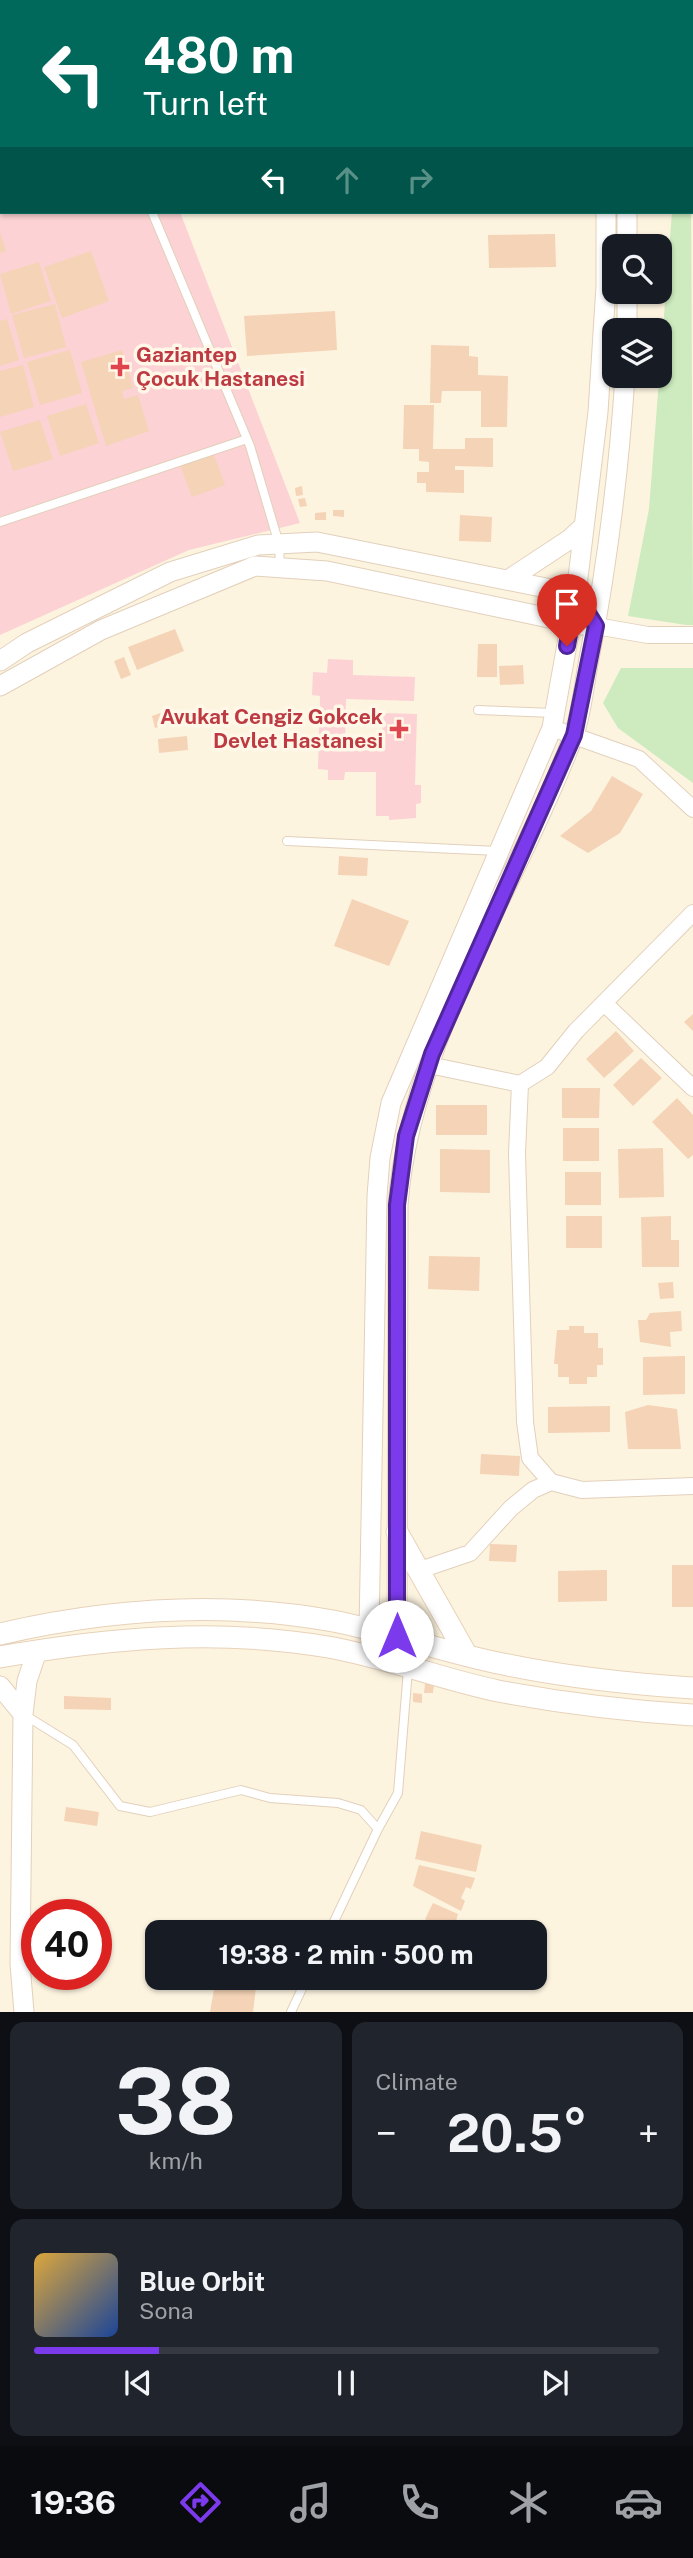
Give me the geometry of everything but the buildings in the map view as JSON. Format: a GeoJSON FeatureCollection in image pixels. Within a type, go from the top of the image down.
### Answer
{"type":"FeatureCollection","features":[{"type":"Feature","properties":{"kind":"main road"},"geometry":{"type":"LineString","coordinates":[[397,1532],[466,1654]]}},
{"type":"Feature","properties":{"kind":"main road"},"geometry":{"type":"LineString","coordinates":[[0,1634],[67,1618],[155,1610],[255,1613],[332,1621],[501,1664],[586,1678],[693,1688]]}},
{"type":"Feature","properties":{"kind":"main road"},"geometry":{"type":"LineString","coordinates":[[0,1657],[155,1636],[253,1640],[327,1647],[496,1690],[584,1705],[693,1715]]}},
{"type":"Feature","properties":{"kind":"street"},"geometry":{"type":"LineString","coordinates":[[387,1661],[369,1630],[375,1231],[380,1158],[391,1103],[553,720],[576,594],[603,351],[606,214]]}},
{"type":"Feature","properties":{"kind":"street"},"geometry":{"type":"LineString","coordinates":[[627,214],[627,234]]}},
{"type":"Feature","properties":{"kind":"street"},"geometry":{"type":"LineString","coordinates":[[387,1661],[397,1636],[397,1205],[406,1136],[429,1065],[574,735],[596,626],[621,444],[624,388]]}},
{"type":"Feature","properties":{"kind":"street"},"geometry":{"type":"LineString","coordinates":[[508,580],[570,539],[584,526]]}},
{"type":"Feature","properties":{"kind":"street"},"geometry":{"type":"LineString","coordinates":[[0,660],[27,643],[170,572],[258,545],[317,542],[576,594],[596,626]]}},
{"type":"Feature","properties":{"kind":"street"},"geometry":{"type":"LineString","coordinates":[[0,687],[101,630],[255,566],[327,571],[571,623],[648,635],[693,635]]}},
{"type":"Feature","properties":{"kind":"street"},"geometry":{"type":"LineString","coordinates":[[553,720],[574,735],[639,759],[693,809]]}},
{"type":"Feature","properties":{"kind":"street"},"geometry":{"type":"LineString","coordinates":[[429,1065],[520,1084],[547,1067],[604,1003],[693,913]]}},
{"type":"Feature","properties":{"kind":"street"},"geometry":{"type":"LineString","coordinates":[[604,1003],[693,1088]]}},
{"type":"Feature","properties":{"kind":"street"},"geometry":{"type":"LineString","coordinates":[[520,1084],[517,1154],[525,1422],[530,1458],[551,1482],[582,1490],[693,1486]]}},
{"type":"Feature","properties":{"kind":"street"},"geometry":{"type":"LineString","coordinates":[[417,1571],[470,1553],[510,1508],[533,1490],[551,1482]]}},
{"type":"Feature","properties":{"kind":"street"},"geometry":{"type":"LineString","coordinates":[[24,2012],[20,1965],[23,1714],[27,1682],[37,1651]]}},
{"type":"Feature","properties":{"kind":"street"},"geometry":{"type":"LineString","coordinates":[[0,1686],[23,1714]]}},
{"type":"Feature","properties":{"kind":"lane"},"geometry":{"type":"LineString","coordinates":[[153,214],[247,439],[279,544],[280,568]]}},
{"type":"Feature","properties":{"kind":"lane"},"geometry":{"type":"LineString","coordinates":[[0,522],[247,439]]}},
{"type":"Feature","properties":{"kind":"lane"},"geometry":{"type":"LineString","coordinates":[[478,710],[553,720]]}},
{"type":"Feature","properties":{"kind":"lane"},"geometry":{"type":"LineString","coordinates":[[287,842],[497,851]]}},
{"type":"Feature","properties":{"kind":"lane"},"geometry":{"type":"LineString","coordinates":[[335,1920],[398,1793],[408,1666]]}},
{"type":"Feature","properties":{"kind":"lane"},"geometry":{"type":"LineString","coordinates":[[23,1714],[73,1745],[121,1806],[150,1812],[201,1797],[241,1790],[270,1798],[338,1803],[361,1810],[378,1829]]}},
{"type":"Feature","properties":{"kind":"lane"},"geometry":{"type":"LineString","coordinates":[[291,2012],[301,1990]]}},
{"type":"Feature","properties":{"kind":"shaded area","name":"Gaziantep Çocuk Hastanesi"},"geometry":{"type":"Polygon","coordinates":[[[0,214],[181,214],[300,523],[189,550],[0,635],[0,214]]]}},
{"type":"Feature","properties":{"kind":"shaded area","name":"Avukat Cengiz Gokcek Devlet Hastanesi"},"geometry":{"type":"Polygon","coordinates":[[[328,659],[353,660],[353,675],[415,677],[414,701],[346,699],[345,744],[382,745],[383,713],[417,714],[415,785],[421,785],[421,803],[416,804],[416,818],[389,820],[389,816],[376,816],[376,772],[345,772],[344,780],[328,780],[328,770],[318,769],[320,696],[312,695],[313,672],[327,673],[328,659]]]}},
{"type":"Feature","properties":{"kind":"green space"},"geometry":{"type":"Polygon","coordinates":[[[672,214],[691,214],[693,625],[628,616],[649,509],[658,388],[672,388],[672,318],[664,318],[665,304],[672,304],[672,214]]]}},
{"type":"Feature","properties":{"kind":"green space"},"geometry":{"type":"Polygon","coordinates":[[[621,668],[693,668],[693,783],[618,728],[603,703],[621,668]]]}},
{"type":"Feature","properties":{"kind":"place","name":"Gaziantep Çocuk Hastanesi"},"geometry":{"type":"Point","coordinates":[120,367]}},
{"type":"Feature","properties":{"kind":"place","name":"Avukat Cengiz Gokcek Devlet Hastanesi"},"geometry":{"type":"Point","coordinates":[399,729]}},
{"type":"Feature","properties":{"kind":"route"},"geometry":{"type":"LineString","coordinates":[[397,1636],[397,1205],[403,1151],[432,1054],[574,735],[596,626],[576,594],[567,646]]}}]}
